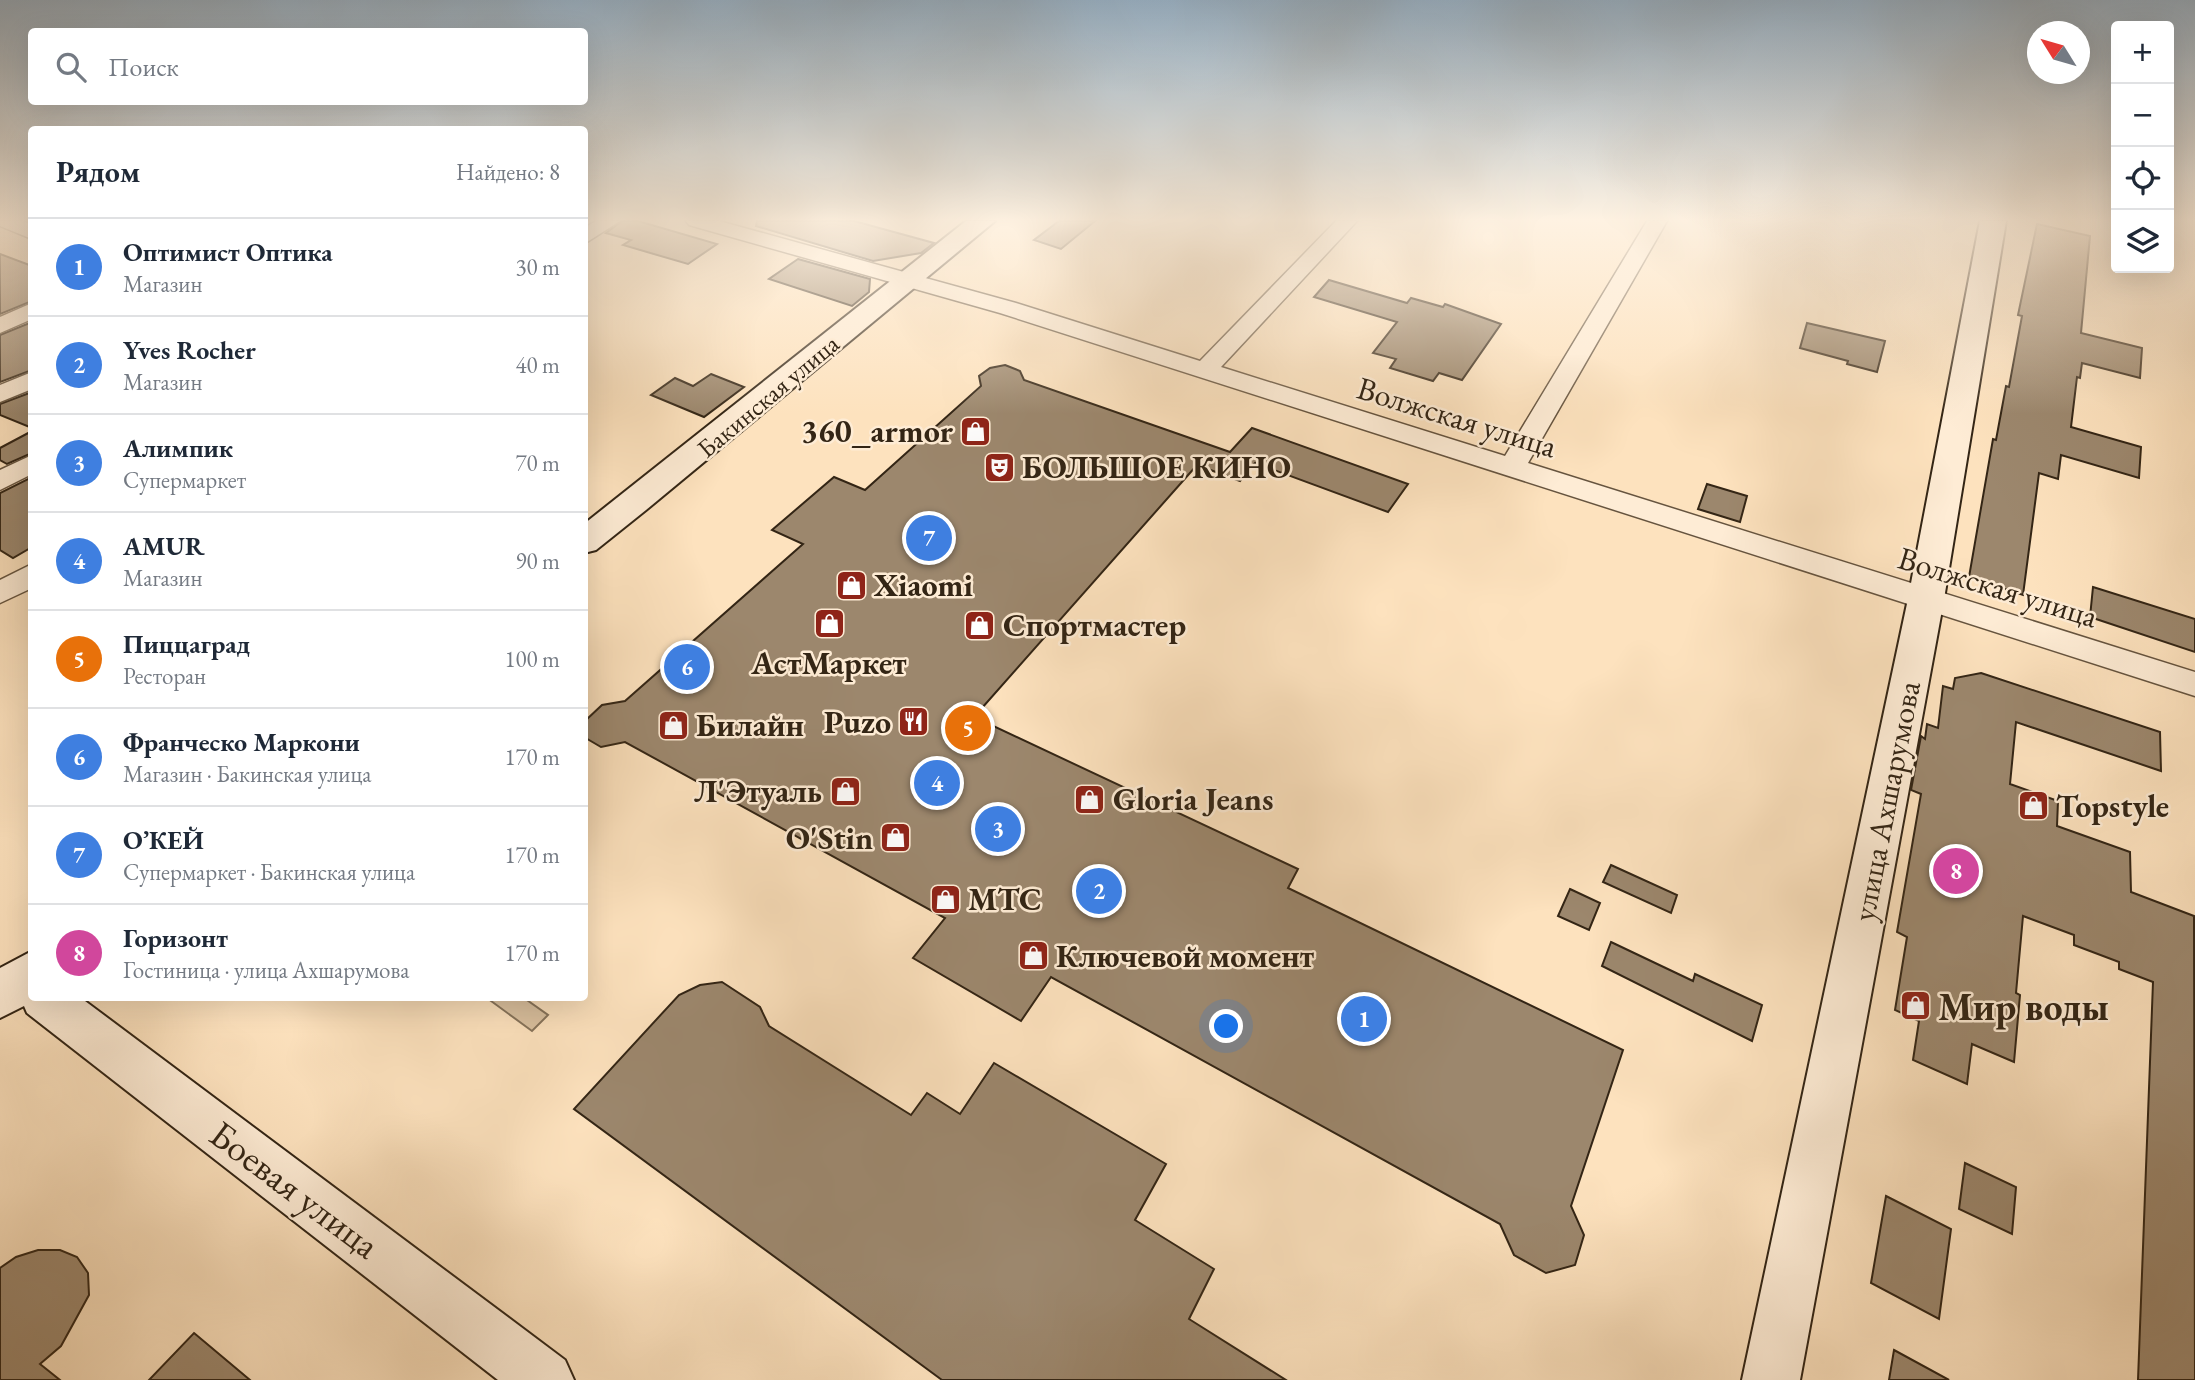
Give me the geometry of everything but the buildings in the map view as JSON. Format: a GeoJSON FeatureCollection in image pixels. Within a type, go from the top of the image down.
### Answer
{"type":"FeatureCollection","features":[{"type":"Feature","properties":{"kind":"street","name":"Бакинская улица"},"geometry":{"type":"LineString","coordinates":[[588,539],[698,454],[899,285]]}},
{"type":"Feature","properties":{"kind":"street","name":"Волжская улица"},"geometry":{"type":"LineString","coordinates":[[926,285],[1008,307],[1203,372],[2195,684]]}},
{"type":"Feature","properties":{"kind":"street"},"geometry":{"type":"LineString","coordinates":[[1203,372],[1286,285]]}},
{"type":"Feature","properties":{"kind":"street"},"geometry":{"type":"LineString","coordinates":[[1511,469],[1619,285]]}},
{"type":"Feature","properties":{"kind":"street","name":"улица Ахшарумова"},"geometry":{"type":"LineString","coordinates":[[1771,1380],[1926,599],[1982,285]]}},
{"type":"Feature","properties":{"kind":"street"},"geometry":{"type":"LineString","coordinates":[[0,326],[28,312]]}},
{"type":"Feature","properties":{"kind":"street"},"geometry":{"type":"LineString","coordinates":[[0,395],[28,381]]}},
{"type":"Feature","properties":{"kind":"street"},"geometry":{"type":"LineString","coordinates":[[0,481],[28,465]]}},
{"type":"Feature","properties":{"kind":"street"},"geometry":{"type":"LineString","coordinates":[[0,593],[28,576]]}},
{"type":"Feature","properties":{"kind":"street","name":"Боевая улица"},"geometry":{"type":"LineString","coordinates":[[45,1001],[545,1380]]}},
{"type":"Feature","properties":{"kind":"shaded area"},"geometry":{"type":"Polygon","coordinates":[[[491,1001],[528,1001],[548,1015],[532,1031],[491,1001]]]}},
{"type":"Feature","properties":{"kind":"place","name":"360_armor"},"geometry":{"type":"Point","coordinates":[976,431]}},
{"type":"Feature","properties":{"kind":"place","name":"БОЛЬШОЕ КИНО"},"geometry":{"type":"Point","coordinates":[999,467]}},
{"type":"Feature","properties":{"kind":"place","name":"О’КЕЙ"},"geometry":{"type":"Point","coordinates":[929,538]}},
{"type":"Feature","properties":{"kind":"place","name":"Xiaomi"},"geometry":{"type":"Point","coordinates":[851,585]}},
{"type":"Feature","properties":{"kind":"place","name":"АстМаркет"},"geometry":{"type":"Point","coordinates":[829,624]}},
{"type":"Feature","properties":{"kind":"place","name":"Спортмастер"},"geometry":{"type":"Point","coordinates":[980,625]}},
{"type":"Feature","properties":{"kind":"place","name":"Франческо Маркони"},"geometry":{"type":"Point","coordinates":[687,667]}},
{"type":"Feature","properties":{"kind":"place","name":"Puzo"},"geometry":{"type":"Point","coordinates":[914,722]}},
{"type":"Feature","properties":{"kind":"place","name":"Билайн"},"geometry":{"type":"Point","coordinates":[673,725]}},
{"type":"Feature","properties":{"kind":"place","name":"Пиццаград"},"geometry":{"type":"Point","coordinates":[968,728]}},
{"type":"Feature","properties":{"kind":"place","name":"AMUR"},"geometry":{"type":"Point","coordinates":[937,783]}},
{"type":"Feature","properties":{"kind":"place","name":"Л'Этуаль"},"geometry":{"type":"Point","coordinates":[845,791]}},
{"type":"Feature","properties":{"kind":"place","name":"Gloria Jeans"},"geometry":{"type":"Point","coordinates":[1090,799]}},
{"type":"Feature","properties":{"kind":"place","name":"Topstyle"},"geometry":{"type":"Point","coordinates":[2033,806]}},
{"type":"Feature","properties":{"kind":"place","name":"Алимпик"},"geometry":{"type":"Point","coordinates":[998,829]}},
{"type":"Feature","properties":{"kind":"place","name":"O'Stin"},"geometry":{"type":"Point","coordinates":[896,838]}},
{"type":"Feature","properties":{"kind":"place","name":"Горизонт"},"geometry":{"type":"Point","coordinates":[1956,871]}},
{"type":"Feature","properties":{"kind":"place","name":"Yves Rocher"},"geometry":{"type":"Point","coordinates":[1099,891]}},
{"type":"Feature","properties":{"kind":"place","name":"МТС"},"geometry":{"type":"Point","coordinates":[945,899]}},
{"type":"Feature","properties":{"kind":"place","name":"Ключевой момент"},"geometry":{"type":"Point","coordinates":[1033,956]}},
{"type":"Feature","properties":{"kind":"place","name":"Мир воды"},"geometry":{"type":"Point","coordinates":[1915,1006]}},
{"type":"Feature","properties":{"kind":"place","name":"Оптимист Оптика"},"geometry":{"type":"Point","coordinates":[1364,1019]}}]}
